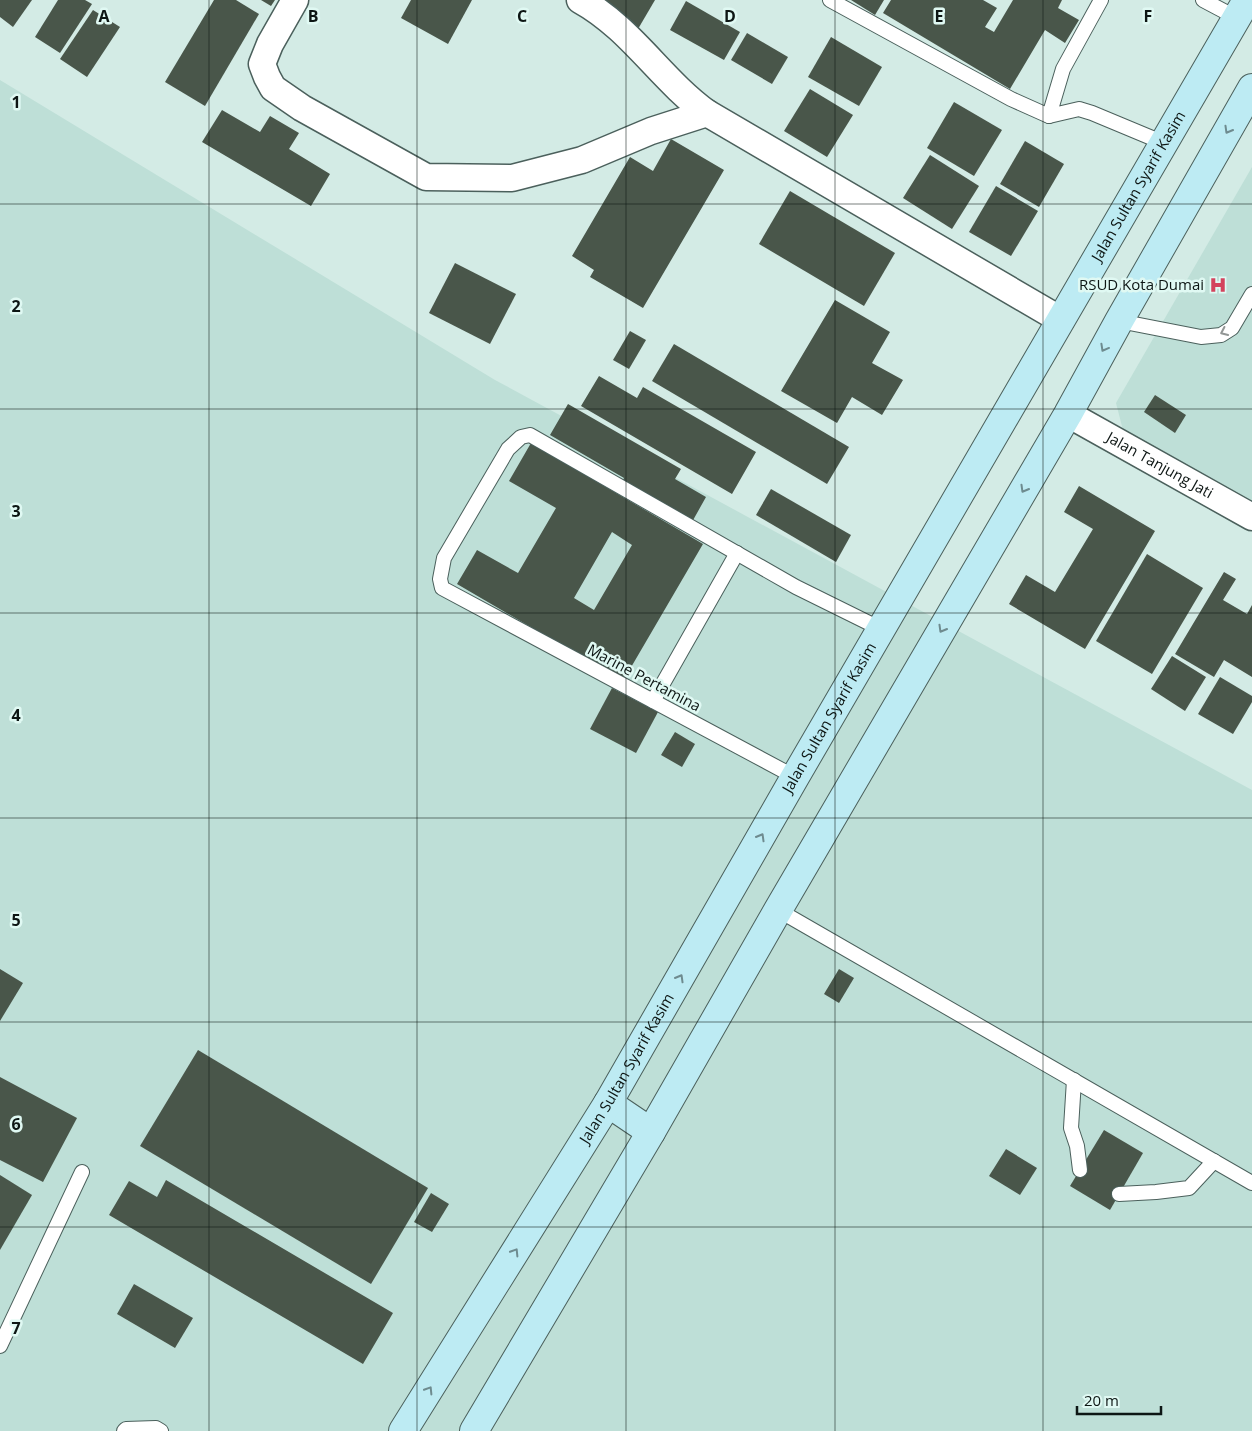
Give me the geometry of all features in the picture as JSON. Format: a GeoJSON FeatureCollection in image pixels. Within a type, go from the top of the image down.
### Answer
{"type":"FeatureCollection","features":[{"type":"Feature","properties":{"kind":"street"},"geometry":{"type":"LineString","coordinates":[[295,0],[270,44],[262,64],[273,88],[302,108],[426,177],[512,178],[582,160],[651,132],[707,113]]}},
{"type":"Feature","properties":{"kind":"street"},"geometry":{"type":"LineString","coordinates":[[580,0],[609,18],[691,101],[707,113],[1062,320]]}},
{"type":"Feature","properties":{"kind":"street","name":"Jalan Sultan Syarif Kasim"},"geometry":{"type":"LineString","coordinates":[[403,1431],[608,1103],[795,777],[1242,9]]}},
{"type":"Feature","properties":{"kind":"street"},"geometry":{"type":"LineString","coordinates":[[474,1431],[1068,414],[1119,321],[1249,99]]}},
{"type":"Feature","properties":{"kind":"street","name":"Jalan Tanjung Jati"},"geometry":{"type":"LineString","coordinates":[[1068,414],[1252,517]]}},
{"type":"Feature","properties":{"kind":"street"},"geometry":{"type":"LineString","coordinates":[[608,1103],[650,1132]]}},
{"type":"Feature","properties":{"kind":"lane"},"geometry":{"type":"LineString","coordinates":[[830,0],[1011,99],[1049,116],[1079,109],[1164,143]]}},
{"type":"Feature","properties":{"kind":"lane"},"geometry":{"type":"LineString","coordinates":[[1049,116],[1063,69],[1101,0]]}},
{"type":"Feature","properties":{"kind":"lane"},"geometry":{"type":"LineString","coordinates":[[1203,0],[1242,9]]}},
{"type":"Feature","properties":{"kind":"lane"},"geometry":{"type":"LineString","coordinates":[[1119,321],[1201,337],[1221,335],[1232,328],[1252,294]]}},
{"type":"Feature","properties":{"kind":"lane","name":"Marine Pertamina"},"geometry":{"type":"LineString","coordinates":[[737,553],[530,435],[522,437],[508,449],[444,558],[440,579],[442,588],[795,777]]}},
{"type":"Feature","properties":{"kind":"lane"},"geometry":{"type":"LineString","coordinates":[[653,701],[737,553],[796,587],[882,629]]}},
{"type":"Feature","properties":{"kind":"lane"},"geometry":{"type":"LineString","coordinates":[[778,910],[1252,1183]]}},
{"type":"Feature","properties":{"kind":"lane"},"geometry":{"type":"LineString","coordinates":[[1074,1080],[1070,1128],[1077,1146],[1080,1170]]}},
{"type":"Feature","properties":{"kind":"lane"},"geometry":{"type":"LineString","coordinates":[[1119,1194],[1189,1188],[1214,1161]]}},
{"type":"Feature","properties":{"kind":"lane"},"geometry":{"type":"LineString","coordinates":[[0,1346],[82,1172]]}},
{"type":"Feature","properties":{"kind":"lane"},"geometry":{"type":"LineString","coordinates":[[124,1431],[126,1429],[156,1428],[161,1431]]}},
{"type":"Feature","properties":{"kind":"shaded area"},"geometry":{"type":"Polygon","coordinates":[[[0,80],[495,380],[1252,790],[1252,1431],[0,1431],[0,80]]]}},
{"type":"Feature","properties":{"kind":"shaded area","name":"RSUD Kota Dumai"},"geometry":{"type":"Polygon","coordinates":[[[1252,167],[1252,508],[1125,438],[1116,403],[1252,167]]]}},
{"type":"Feature","properties":{"kind":"building"},"geometry":{"type":"Polygon","coordinates":[[[0,0],[32,0],[13,27],[0,17],[0,0]]]}},
{"type":"Feature","properties":{"kind":"building"},"geometry":{"type":"Polygon","coordinates":[[[58,0],[85,0],[92,4],[60,53],[35,37],[58,0]]]}},
{"type":"Feature","properties":{"kind":"building"},"geometry":{"type":"Polygon","coordinates":[[[214,0],[236,0],[259,14],[205,106],[165,82],[214,0]]]}},
{"type":"Feature","properties":{"kind":"building"},"geometry":{"type":"Polygon","coordinates":[[[261,0],[275,0],[271,6],[261,0]]]}},
{"type":"Feature","properties":{"kind":"building"},"geometry":{"type":"Polygon","coordinates":[[[411,0],[472,0],[448,44],[401,18],[411,0]]]}},
{"type":"Feature","properties":{"kind":"building"},"geometry":{"type":"Polygon","coordinates":[[[588,0],[655,0],[638,29],[588,0]]]}},
{"type":"Feature","properties":{"kind":"building"},"geometry":{"type":"Polygon","coordinates":[[[851,0],[884,0],[875,15],[851,0]]]}},
{"type":"Feature","properties":{"kind":"building"},"geometry":{"type":"Polygon","coordinates":[[[891,0],[983,0],[997,8],[985,27],[994,32],[1013,0],[1062,0],[1058,8],[1079,20],[1065,43],[1045,30],[1010,89],[883,13],[891,0]]]}},
{"type":"Feature","properties":{"kind":"building"},"geometry":{"type":"Polygon","coordinates":[[[686,1],[740,32],[724,60],[670,30],[686,1]]]}},
{"type":"Feature","properties":{"kind":"building"},"geometry":{"type":"Polygon","coordinates":[[[93,10],[120,27],[87,77],[60,59],[93,10]]]}},
{"type":"Feature","properties":{"kind":"building"},"geometry":{"type":"Polygon","coordinates":[[[747,33],[788,57],[772,84],[731,60],[747,33]]]}},
{"type":"Feature","properties":{"kind":"building"},"geometry":{"type":"Polygon","coordinates":[[[831,37],[882,67],[859,106],[808,77],[831,37]]]}},
{"type":"Feature","properties":{"kind":"building"},"geometry":{"type":"Polygon","coordinates":[[[810,89],[853,115],[827,157],[784,131],[810,89]]]}},
{"type":"Feature","properties":{"kind":"building"},"geometry":{"type":"Polygon","coordinates":[[[954,102],[1002,130],[974,176],[927,148],[954,102]]]}},
{"type":"Feature","properties":{"kind":"building"},"geometry":{"type":"Polygon","coordinates":[[[222,110],[260,132],[270,116],[299,133],[289,149],[330,174],[311,206],[202,142],[222,110]]]}},
{"type":"Feature","properties":{"kind":"building"},"geometry":{"type":"Polygon","coordinates":[[[671,139],[724,170],[643,308],[590,277],[594,270],[572,256],[630,157],[653,171],[671,139]]]}},
{"type":"Feature","properties":{"kind":"building"},"geometry":{"type":"Polygon","coordinates":[[[1025,141],[1064,164],[1039,207],[1000,184],[1025,141]]]}},
{"type":"Feature","properties":{"kind":"building"},"geometry":{"type":"Polygon","coordinates":[[[930,155],[979,186],[952,229],[903,198],[930,155]]]}},
{"type":"Feature","properties":{"kind":"building"},"geometry":{"type":"Polygon","coordinates":[[[996,186],[1038,211],[1011,256],[969,232],[996,186]]]}},
{"type":"Feature","properties":{"kind":"building"},"geometry":{"type":"Polygon","coordinates":[[[790,191],[895,253],[864,306],[759,244],[790,191]]]}},
{"type":"Feature","properties":{"kind":"building"},"geometry":{"type":"Polygon","coordinates":[[[455,263],[516,294],[490,344],[429,313],[455,263]]]}},
{"type":"Feature","properties":{"kind":"building"},"geometry":{"type":"Polygon","coordinates":[[[835,300],[890,332],[872,363],[903,380],[882,415],[852,397],[837,423],[781,391],[835,300]]]}},
{"type":"Feature","properties":{"kind":"building"},"geometry":{"type":"Polygon","coordinates":[[[630,331],[646,340],[629,369],[613,360],[630,331]]]}},
{"type":"Feature","properties":{"kind":"building"},"geometry":{"type":"Polygon","coordinates":[[[674,344],[849,447],[827,484],[652,381],[674,344]]]}},
{"type":"Feature","properties":{"kind":"building"},"geometry":{"type":"Polygon","coordinates":[[[599,376],[637,398],[643,387],[756,452],[732,494],[581,406],[599,376]]]}},
{"type":"Feature","properties":{"kind":"building"},"geometry":{"type":"Polygon","coordinates":[[[1155,395],[1186,415],[1175,433],[1144,412],[1155,395]]]}},
{"type":"Feature","properties":{"kind":"building"},"geometry":{"type":"Polygon","coordinates":[[[568,404],[681,469],[675,479],[706,497],[692,522],[622,482],[624,478],[550,435],[568,404]]]}},
{"type":"Feature","properties":{"kind":"building"},"geometry":{"type":"Polygon","coordinates":[[[531,443],[703,544],[623,681],[457,584],[477,550],[518,573],[556,508],[509,481],[531,443]],[[612,532],[574,598],[594,610],[632,545],[612,532]]]}},
{"type":"Feature","properties":{"kind":"building"},"geometry":{"type":"Polygon","coordinates":[[[1079,486],[1155,531],[1085,649],[1009,604],[1026,575],[1055,592],[1093,529],[1064,512],[1079,486]]]}},
{"type":"Feature","properties":{"kind":"building"},"geometry":{"type":"Polygon","coordinates":[[[771,489],[851,535],[836,562],[756,515],[771,489]]]}},
{"type":"Feature","properties":{"kind":"building"},"geometry":{"type":"Polygon","coordinates":[[[1147,554],[1203,588],[1152,674],[1096,641],[1147,554]]]}},
{"type":"Feature","properties":{"kind":"building"},"geometry":{"type":"Polygon","coordinates":[[[1224,572],[1236,579],[1223,600],[1247,614],[1252,605],[1252,677],[1224,660],[1214,677],[1175,654],[1224,572]]]}},
{"type":"Feature","properties":{"kind":"building"},"geometry":{"type":"Polygon","coordinates":[[[1172,656],[1206,677],[1185,711],[1151,689],[1172,656]]]}},
{"type":"Feature","properties":{"kind":"building"},"geometry":{"type":"Polygon","coordinates":[[[1220,677],[1252,696],[1252,702],[1233,734],[1198,714],[1220,677]]]}},
{"type":"Feature","properties":{"kind":"building"},"geometry":{"type":"Polygon","coordinates":[[[612,688],[658,712],[636,753],[590,729],[612,688]]]}},
{"type":"Feature","properties":{"kind":"building"},"geometry":{"type":"Polygon","coordinates":[[[675,732],[695,744],[682,767],[661,755],[675,732]]]}},
{"type":"Feature","properties":{"kind":"building"},"geometry":{"type":"Polygon","coordinates":[[[0,969],[23,983],[0,1021],[0,969]]]}},
{"type":"Feature","properties":{"kind":"building"},"geometry":{"type":"Polygon","coordinates":[[[839,969],[854,978],[839,1003],[824,994],[839,969]]]}},
{"type":"Feature","properties":{"kind":"building"},"geometry":{"type":"Polygon","coordinates":[[[198,1050],[428,1188],[371,1284],[140,1146],[198,1050]]]}},
{"type":"Feature","properties":{"kind":"building"},"geometry":{"type":"Polygon","coordinates":[[[0,1077],[77,1118],[43,1182],[0,1160],[0,1077]]]}},
{"type":"Feature","properties":{"kind":"building"},"geometry":{"type":"Polygon","coordinates":[[[1104,1130],[1143,1153],[1110,1210],[1070,1186],[1104,1130]]]}},
{"type":"Feature","properties":{"kind":"building"},"geometry":{"type":"Polygon","coordinates":[[[1006,1149],[1037,1168],[1020,1195],[989,1176],[1006,1149]]]}},
{"type":"Feature","properties":{"kind":"building"},"geometry":{"type":"Polygon","coordinates":[[[0,1175],[32,1195],[0,1250],[0,1175]]]}},
{"type":"Feature","properties":{"kind":"building"},"geometry":{"type":"Polygon","coordinates":[[[166,1180],[393,1313],[363,1364],[109,1215],[129,1181],[157,1197],[166,1180]]]}},
{"type":"Feature","properties":{"kind":"building"},"geometry":{"type":"Polygon","coordinates":[[[431,1193],[449,1204],[432,1232],[414,1222],[431,1193]]]}},
{"type":"Feature","properties":{"kind":"building"},"geometry":{"type":"Polygon","coordinates":[[[134,1284],[193,1318],[175,1348],[117,1314],[134,1284]]]}},
{"type":"Feature","properties":{"kind":"place","name":"RSUD Kota Dumai"},"geometry":{"type":"Point","coordinates":[1218,285]}}]}
